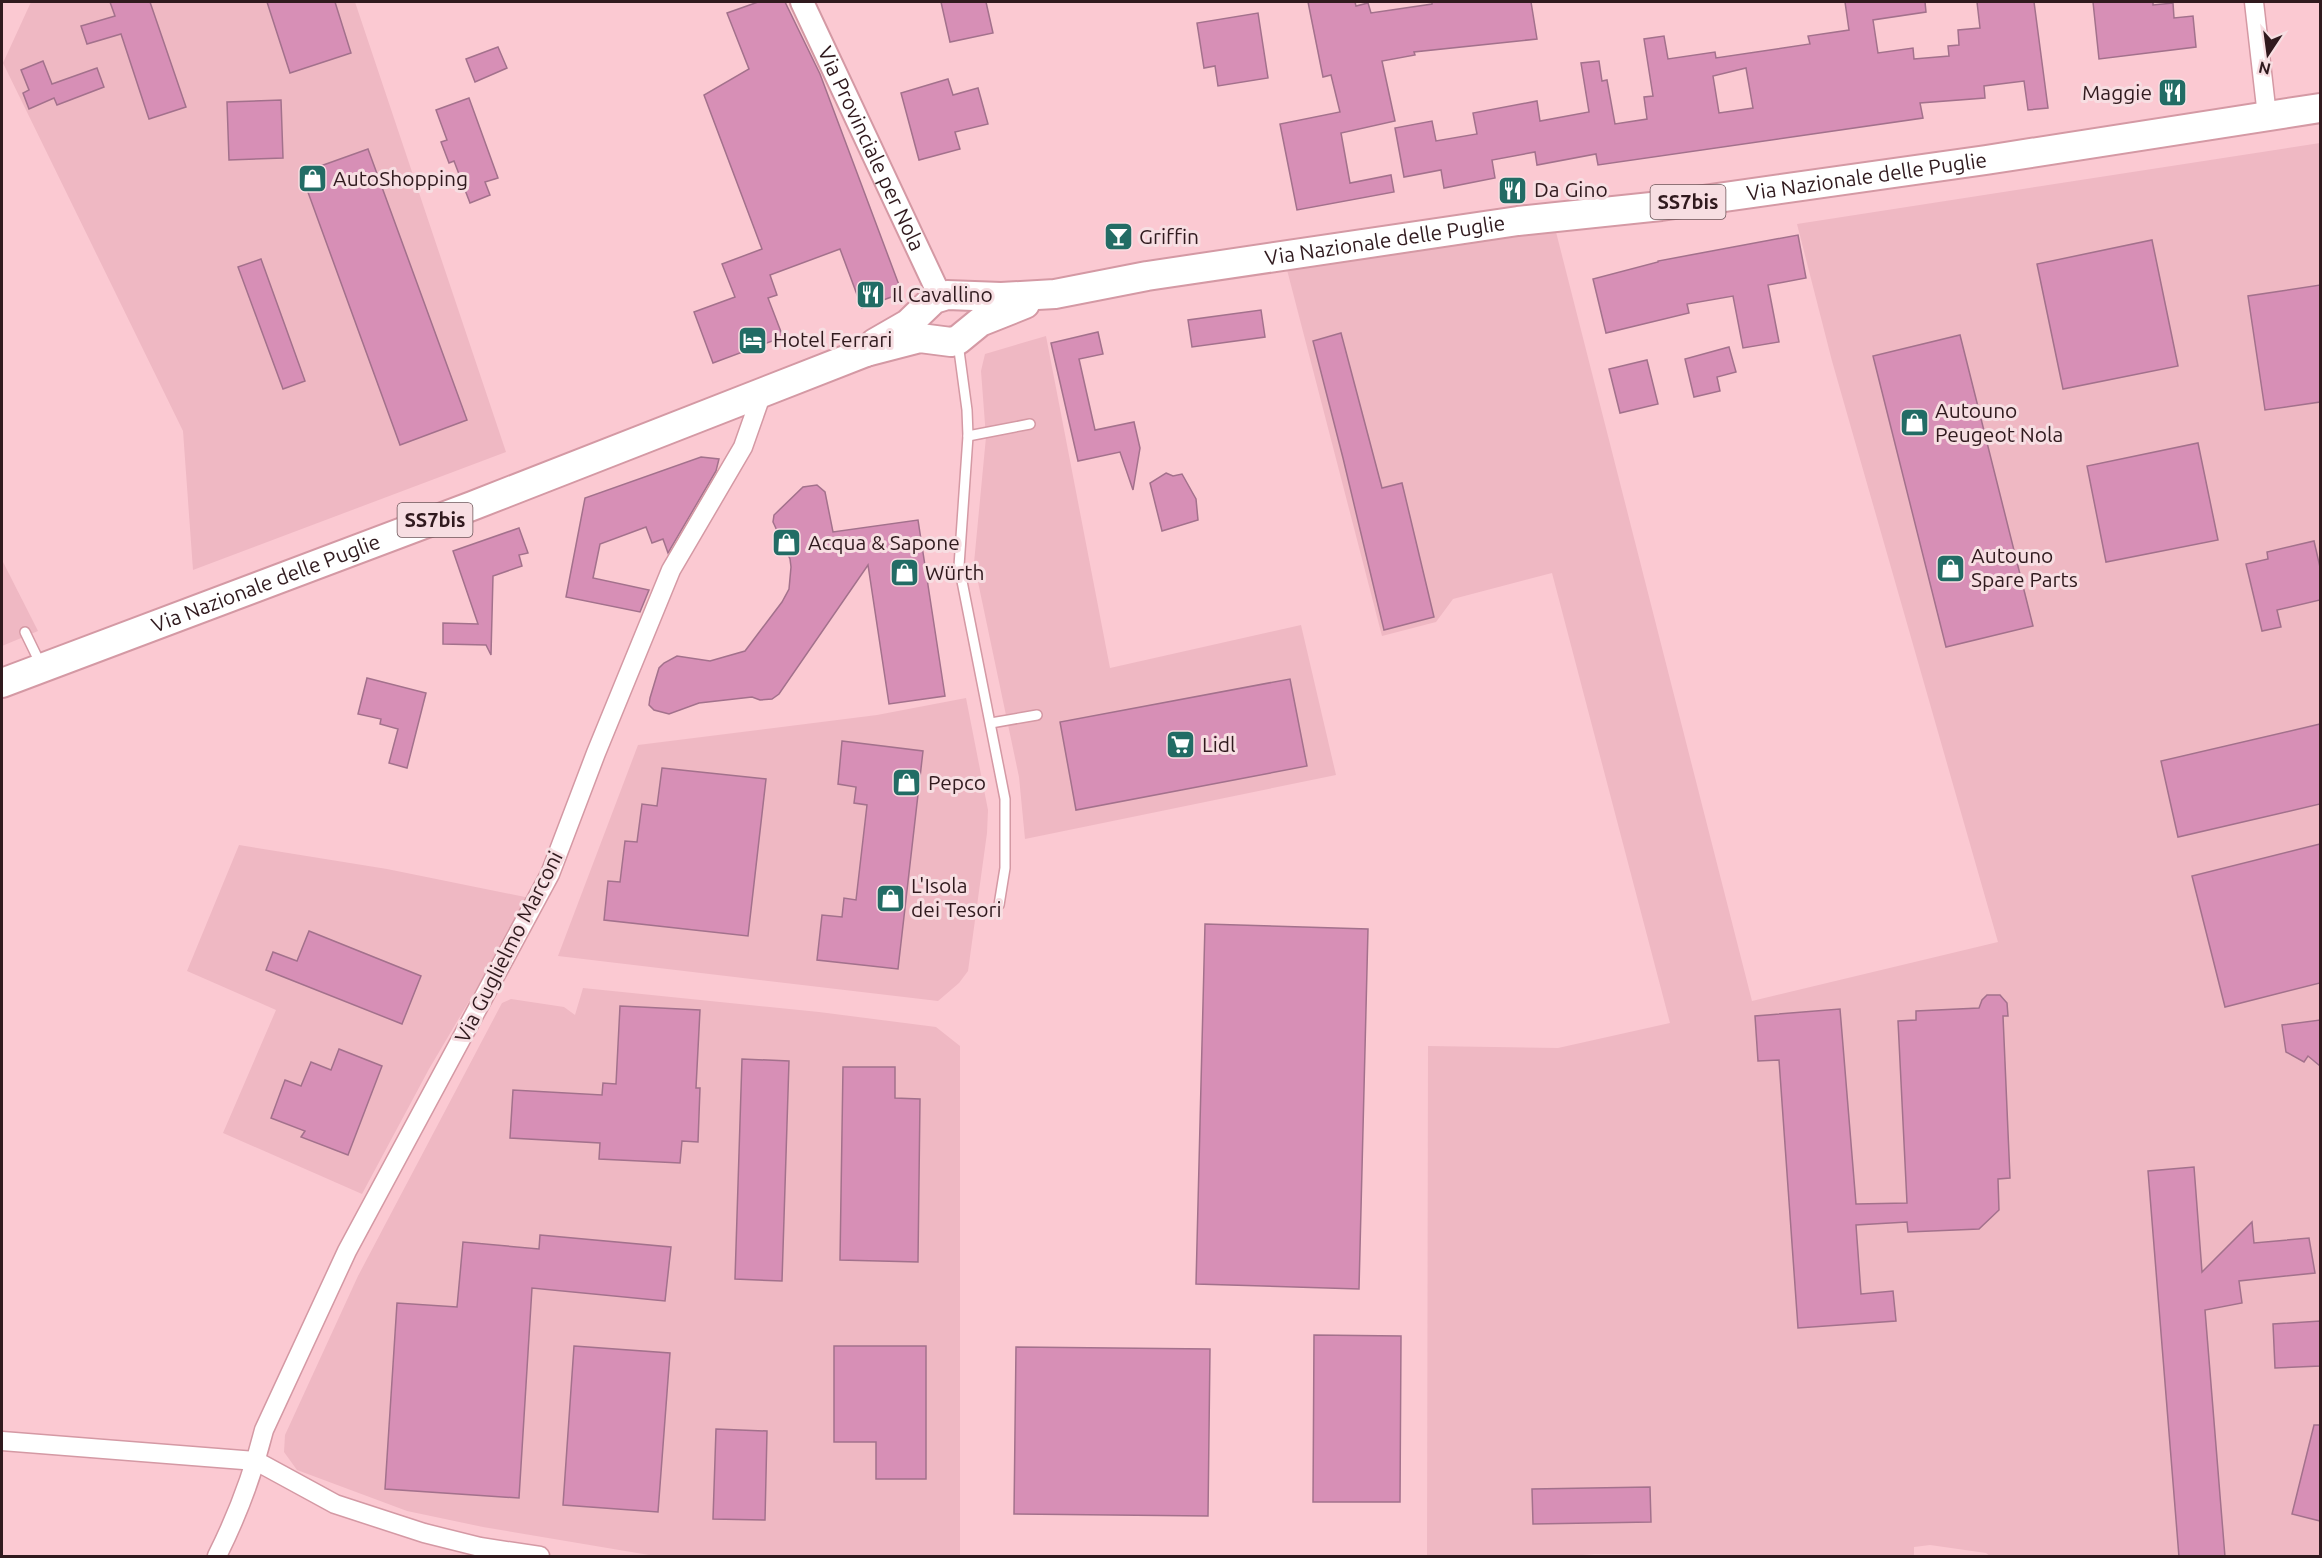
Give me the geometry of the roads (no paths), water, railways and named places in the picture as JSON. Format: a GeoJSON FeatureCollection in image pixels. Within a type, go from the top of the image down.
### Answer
{"type":"FeatureCollection","features":[{"type":"Feature","properties":{"kind":"main road","name":"Via Nazionale delle Puglie"},"geometry":{"type":"LineString","coordinates":[[866,352],[875,343],[908,324],[942,299],[1055,294],[1148,276],[1507,222],[1684,203],[1986,160],[2320,108]]}},
{"type":"Feature","properties":{"kind":"main road","name":"Via Nazionale delle Puglie"},"geometry":{"type":"LineString","coordinates":[[2,683],[461,511],[866,352],[920,338],[957,338],[992,316],[1055,294]]}},
{"type":"Feature","properties":{"kind":"main road"},"geometry":{"type":"LineString","coordinates":[[963,298],[972,311],[972,325],[957,338],[937,339],[927,328],[926,315],[942,299],[963,298]]}},
{"type":"Feature","properties":{"kind":"street","name":"Via Provinciale per Nola"},"geometry":{"type":"LineString","coordinates":[[802,2],[942,299]]}},
{"type":"Feature","properties":{"kind":"street"},"geometry":{"type":"LineString","coordinates":[[2254,2],[2267,116]]}},
{"type":"Feature","properties":{"kind":"street","name":"Via Guglielmo Marconi"},"geometry":{"type":"LineString","coordinates":[[217,1557],[234,1522],[256,1461],[264,1430],[347,1251],[550,874],[596,753],[671,570],[743,447],[762,393]]}},
{"type":"Feature","properties":{"kind":"street"},"geometry":{"type":"LineString","coordinates":[[2,1441],[256,1461],[335,1504],[423,1533],[480,1547],[540,1557]]}},
{"type":"Feature","properties":{"kind":"lane"},"geometry":{"type":"LineString","coordinates":[[957,338],[967,410],[968,436],[959,566],[1005,799],[1005,868],[999,905]]}},
{"type":"Feature","properties":{"kind":"lane"},"geometry":{"type":"LineString","coordinates":[[968,436],[1030,424]]}},
{"type":"Feature","properties":{"kind":"lane"},"geometry":{"type":"LineString","coordinates":[[25,632],[42,668]]}},
{"type":"Feature","properties":{"kind":"lane"},"geometry":{"type":"LineString","coordinates":[[991,723],[1037,715]]}},
{"type":"Feature","properties":{"kind":"place","name":"Maggie"},"geometry":{"type":"Point","coordinates":[2173,93]}},
{"type":"Feature","properties":{"kind":"place","name":"AutoShopping"},"geometry":{"type":"Point","coordinates":[312,179]}},
{"type":"Feature","properties":{"kind":"place","name":"Da Gino"},"geometry":{"type":"Point","coordinates":[1513,190]}},
{"type":"Feature","properties":{"kind":"place","name":"Griffin"},"geometry":{"type":"Point","coordinates":[1118,237]}},
{"type":"Feature","properties":{"kind":"place","name":"Il Cavallino"},"geometry":{"type":"Point","coordinates":[871,295]}},
{"type":"Feature","properties":{"kind":"place","name":"Hotel Ferrari"},"geometry":{"type":"Point","coordinates":[752,340]}},
{"type":"Feature","properties":{"kind":"place","name":"Autouno Peugeot Nola"},"geometry":{"type":"Point","coordinates":[1914,423]}},
{"type":"Feature","properties":{"kind":"place","name":"Acqua & Sapone"},"geometry":{"type":"Point","coordinates":[787,543]}},
{"type":"Feature","properties":{"kind":"place","name":"Autouno Spare Parts"},"geometry":{"type":"Point","coordinates":[1950,568]}},
{"type":"Feature","properties":{"kind":"place","name":"Würth"},"geometry":{"type":"Point","coordinates":[904,573]}},
{"type":"Feature","properties":{"kind":"place","name":"Lidl"},"geometry":{"type":"Point","coordinates":[1181,745]}},
{"type":"Feature","properties":{"kind":"place","name":"Pepco"},"geometry":{"type":"Point","coordinates":[907,783]}},
{"type":"Feature","properties":{"kind":"place","name":"L'Isola dei Tesori"},"geometry":{"type":"Point","coordinates":[890,898]}}]}
